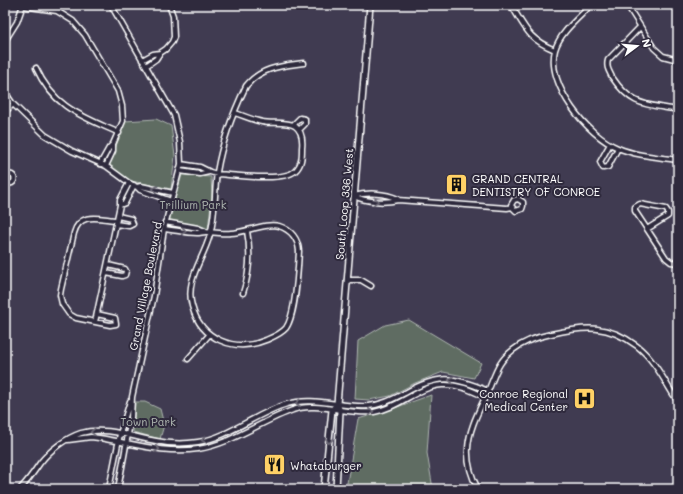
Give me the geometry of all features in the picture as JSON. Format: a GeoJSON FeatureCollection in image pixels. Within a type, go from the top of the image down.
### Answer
{"type":"FeatureCollection","features":[{"type":"Feature","properties":{"kind":"main road","name":"South Loop 336 West"},"geometry":{"type":"LineString","coordinates":[[336,489],[340,411],[337,404],[339,373],[370,5]]}},
{"type":"Feature","properties":{"kind":"main road"},"geometry":{"type":"LineString","coordinates":[[324,489],[332,410],[337,404]]}},
{"type":"Feature","properties":{"kind":"street"},"geometry":{"type":"LineString","coordinates":[[5,41],[17,22],[23,5],[58,11],[67,16],[79,27],[121,98],[123,121],[119,133],[100,164]]}},
{"type":"Feature","properties":{"kind":"street"},"geometry":{"type":"LineString","coordinates":[[58,11],[60,5]]}},
{"type":"Feature","properties":{"kind":"street","name":"Grand Village Boulevard"},"geometry":{"type":"LineString","coordinates":[[109,489],[118,442],[132,397],[154,296],[165,222],[181,164],[180,142],[174,115],[111,5]]}},
{"type":"Feature","properties":{"kind":"street"},"geometry":{"type":"LineString","coordinates":[[142,60],[166,49],[174,37],[173,16],[169,5]]}},
{"type":"Feature","properties":{"kind":"street"},"geometry":{"type":"LineString","coordinates":[[511,5],[530,36],[541,44],[555,50]]}},
{"type":"Feature","properties":{"kind":"street"},"geometry":{"type":"LineString","coordinates":[[591,5],[564,34],[555,50],[554,67],[561,90],[577,114],[589,128],[610,144],[636,154],[678,160]]}},
{"type":"Feature","properties":{"kind":"street"},"geometry":{"type":"LineString","coordinates":[[627,5],[658,53],[671,59],[678,60]]}},
{"type":"Feature","properties":{"kind":"street"},"geometry":{"type":"LineString","coordinates":[[640,27],[608,60],[607,64],[609,71],[619,88],[635,101],[678,110]]}},
{"type":"Feature","properties":{"kind":"street"},"geometry":{"type":"LineString","coordinates":[[146,66],[156,60],[160,53]]}},
{"type":"Feature","properties":{"kind":"street"},"geometry":{"type":"LineString","coordinates":[[164,229],[198,233],[210,232],[233,233],[275,225],[288,230],[296,238],[298,244],[298,259],[292,317],[286,328],[282,332],[258,344],[235,346],[221,342],[209,335],[201,325],[194,313],[190,294],[192,279],[210,232],[221,151],[246,86],[258,74],[271,68],[304,63]]}},
{"type":"Feature","properties":{"kind":"street"},"geometry":{"type":"LineString","coordinates":[[36,68],[46,87],[65,106],[119,133]]}},
{"type":"Feature","properties":{"kind":"street"},"geometry":{"type":"LineString","coordinates":[[5,92],[13,104],[37,128],[55,142],[106,166],[128,183],[173,194]]}},
{"type":"Feature","properties":{"kind":"street"},"geometry":{"type":"LineString","coordinates":[[5,103],[9,99]]}},
{"type":"Feature","properties":{"kind":"street"},"geometry":{"type":"LineString","coordinates":[[5,112],[13,104]]}},
{"type":"Feature","properties":{"kind":"street"},"geometry":{"type":"LineString","coordinates":[[181,164],[200,167],[217,174],[265,177],[284,176],[290,174],[299,167],[301,162],[302,138],[299,130],[293,125],[287,123],[263,122],[236,113]]}},
{"type":"Feature","properties":{"kind":"street"},"geometry":{"type":"LineString","coordinates":[[293,125],[300,118],[305,119],[305,124],[299,130]]}},
{"type":"Feature","properties":{"kind":"street"},"geometry":{"type":"LineString","coordinates":[[106,166],[113,151],[113,144]]}},
{"type":"Feature","properties":{"kind":"street"},"geometry":{"type":"LineString","coordinates":[[610,144],[600,162],[603,168],[608,166],[618,148]]}},
{"type":"Feature","properties":{"kind":"street"},"geometry":{"type":"LineString","coordinates":[[180,172],[200,174],[210,172]]}},
{"type":"Feature","properties":{"kind":"street"},"geometry":{"type":"LineString","coordinates":[[95,322],[120,200],[128,183]]}},
{"type":"Feature","properties":{"kind":"street"},"geometry":{"type":"LineString","coordinates":[[136,186],[140,190],[171,201]]}},
{"type":"Feature","properties":{"kind":"street"},"geometry":{"type":"LineString","coordinates":[[120,205],[125,203],[136,186]]}},
{"type":"Feature","properties":{"kind":"street"},"geometry":{"type":"LineString","coordinates":[[354,196],[361,200],[391,202],[398,200],[507,208],[512,207]]}},
{"type":"Feature","properties":{"kind":"street"},"geometry":{"type":"LineString","coordinates":[[647,229],[666,217],[668,214],[667,210],[640,204],[635,207],[635,211],[666,258],[671,262],[678,263]]}},
{"type":"Feature","properties":{"kind":"street"},"geometry":{"type":"LineString","coordinates":[[97,314],[115,318],[117,322],[115,325],[110,326],[76,318],[66,312],[60,299],[61,289],[77,225],[87,218],[117,220]]}},
{"type":"Feature","properties":{"kind":"street"},"geometry":{"type":"LineString","coordinates":[[165,222],[198,228],[205,232]]}},
{"type":"Feature","properties":{"kind":"street"},"geometry":{"type":"LineString","coordinates":[[243,293],[249,269],[250,257],[247,230]]}},
{"type":"Feature","properties":{"kind":"street"},"geometry":{"type":"LineString","coordinates":[[106,273],[122,276],[126,273],[125,268],[108,264]]}},
{"type":"Feature","properties":{"kind":"street"},"geometry":{"type":"LineString","coordinates":[[347,280],[361,280],[371,286]]}},
{"type":"Feature","properties":{"kind":"street"},"geometry":{"type":"LineString","coordinates":[[478,489],[470,468],[468,448],[472,426],[501,363],[513,350],[536,338],[578,328],[596,328],[622,336],[638,347],[660,374],[678,402]]}},
{"type":"Feature","properties":{"kind":"street"},"geometry":{"type":"LineString","coordinates":[[188,359],[209,335]]}},
{"type":"Feature","properties":{"kind":"street"},"geometry":{"type":"LineString","coordinates":[[20,489],[52,450],[72,437],[91,431],[108,431],[162,442],[196,442],[224,434],[259,415],[288,404],[311,402],[368,406],[381,404],[423,384],[441,379],[462,381],[488,391]]}},
{"type":"Feature","properties":{"kind":"street"},"geometry":{"type":"LineString","coordinates":[[68,440],[91,438],[165,451],[197,450],[231,440],[266,421],[294,409],[309,408],[372,412],[393,406],[422,390],[441,386],[461,387],[486,396]]}},
{"type":"Feature","properties":{"kind":"street","name":"Grand Village Boulevard"},"geometry":{"type":"LineString","coordinates":[[118,489],[131,418],[132,397]]}},
{"type":"Feature","properties":{"kind":"street"},"geometry":{"type":"LineString","coordinates":[[391,400],[393,406]]}},
{"type":"Feature","properties":{"kind":"green space"},"geometry":{"type":"Polygon","coordinates":[[[156,119],[171,126],[175,156],[171,189],[131,181],[109,166],[125,121],[156,119]]]}},
{"type":"Feature","properties":{"kind":"green space","name":"Trillium Park"},"geometry":{"type":"Polygon","coordinates":[[[182,175],[211,177],[212,196],[208,229],[168,221],[182,175]]]}},
{"type":"Feature","properties":{"kind":"green space"},"geometry":{"type":"Polygon","coordinates":[[[409,320],[481,363],[474,378],[443,372],[415,383],[390,396],[369,400],[355,399],[358,341],[385,325],[409,320]]]}},
{"type":"Feature","properties":{"kind":"green space"},"geometry":{"type":"Polygon","coordinates":[[[431,395],[427,453],[433,489],[346,489],[358,419],[431,395]]]}},
{"type":"Feature","properties":{"kind":"green space","name":"Town Park"},"geometry":{"type":"Polygon","coordinates":[[[135,402],[145,402],[160,409],[164,425],[160,439],[133,432],[135,402]]]}},
{"type":"Feature","properties":{"kind":"place","name":"GRAND CENTRAL DENTISTRY OF CONROE"},"geometry":{"type":"Point","coordinates":[456,184]}},
{"type":"Feature","properties":{"kind":"place","name":"Conroe Regional Medical Center"},"geometry":{"type":"Point","coordinates":[584,399]}},
{"type":"Feature","properties":{"kind":"place","name":"Whataburger"},"geometry":{"type":"Point","coordinates":[275,465]}}]}
